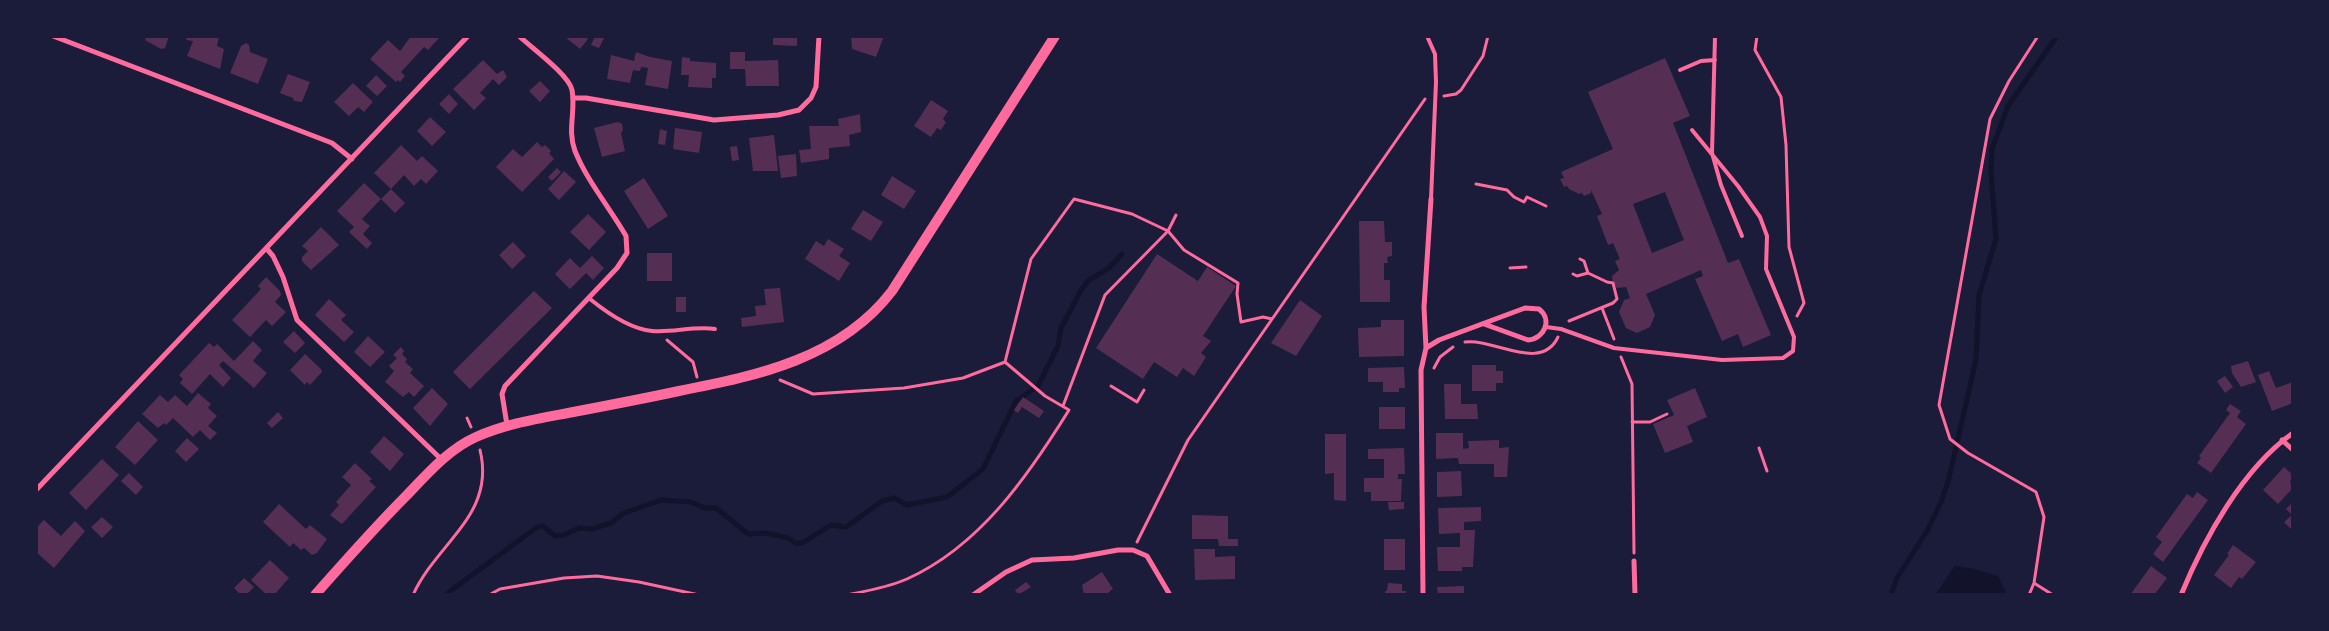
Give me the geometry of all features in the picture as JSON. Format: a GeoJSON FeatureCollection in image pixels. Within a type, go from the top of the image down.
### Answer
{"type":"FeatureCollection","features":[{"type":"Feature","properties":{"kind":"main road"},"geometry":{"type":"LineString","coordinates":[[315,595],[381,521],[442,460],[468,442],[507,425],[699,387],[764,372],[806,357],[840,339],[867,318],[886,299],[1055,36]]}},
{"type":"Feature","properties":{"kind":"street"},"geometry":{"type":"LineString","coordinates":[[53,36],[332,143],[352,160]]}},
{"type":"Feature","properties":{"kind":"street"},"geometry":{"type":"LineString","coordinates":[[36,490],[468,36]]}},
{"type":"Feature","properties":{"kind":"street"},"geometry":{"type":"LineString","coordinates":[[507,425],[502,394],[505,386],[590,298],[625,258],[628,241],[575,150],[570,129],[573,91],[568,81],[519,36]]}},
{"type":"Feature","properties":{"kind":"street"},"geometry":{"type":"LineString","coordinates":[[573,98],[586,98],[714,120],[778,115],[799,110],[811,98],[816,87],[819,36]]}},
{"type":"Feature","properties":{"kind":"street"},"geometry":{"type":"LineString","coordinates":[[1423,595],[1421,380],[1426,348],[1424,307],[1430,199]]}},
{"type":"Feature","properties":{"kind":"street"},"geometry":{"type":"LineString","coordinates":[[267,249],[273,256],[283,277],[297,320],[442,460]]}},
{"type":"Feature","properties":{"kind":"street"},"geometry":{"type":"LineString","coordinates":[[1426,348],[1438,340],[1496,318],[1532,307],[1539,309],[1544,314],[1546,327],[1538,337],[1528,340],[1484,324]]}},
{"type":"Feature","properties":{"kind":"street"},"geometry":{"type":"LineString","coordinates":[[2181,595],[2214,529],[2258,464],[2282,440],[2293,433]]}},
{"type":"Feature","properties":{"kind":"street"},"geometry":{"type":"LineString","coordinates":[[2282,440],[2293,450]]}},
{"type":"Feature","properties":{"kind":"street"},"geometry":{"type":"LineString","coordinates":[[973,595],[1006,572],[1032,560],[1074,558],[1118,550],[1140,552],[1153,564],[1170,595]]}},
{"type":"Feature","properties":{"kind":"street"},"geometry":{"type":"LineString","coordinates":[[1634,562],[1635,595]]}},
{"type":"Feature","properties":{"kind":"lane"},"geometry":{"type":"LineString","coordinates":[[1427,36],[1435,54],[1436,82],[1430,199]]}},
{"type":"Feature","properties":{"kind":"lane"},"geometry":{"type":"LineString","coordinates":[[1715,36],[1712,153],[1721,185],[1742,236]]}},
{"type":"Feature","properties":{"kind":"lane"},"geometry":{"type":"LineString","coordinates":[[1680,70],[1701,61],[1715,60]]}},
{"type":"Feature","properties":{"kind":"lane"},"geometry":{"type":"LineString","coordinates":[[1546,327],[1560,329],[1618,349],[1722,360],[1779,359],[1789,355],[1794,347],[1795,340],[1766,269],[1768,246],[1764,226],[1754,208],[1692,130]]}},
{"type":"Feature","properties":{"kind":"lane"},"geometry":{"type":"LineString","coordinates":[[590,298],[602,309],[640,328],[652,331],[698,326],[715,329]]}},
{"type":"Feature","properties":{"kind":"path"},"geometry":{"type":"LineString","coordinates":[[1436,97],[1456,94],[1461,90],[1483,56],[1488,36]]}},
{"type":"Feature","properties":{"kind":"path"},"geometry":{"type":"LineString","coordinates":[[1757,36],[1755,50],[1781,97],[1786,145],[1789,247],[1804,303],[1796,316],[1797,322],[1790,325]]}},
{"type":"Feature","properties":{"kind":"path"},"geometry":{"type":"LineString","coordinates":[[2029,595],[2034,583],[2044,517],[2036,492],[1968,453],[1950,439],[1939,405],[1990,119],[2009,81],[2038,36]]}},
{"type":"Feature","properties":{"kind":"path"},"geometry":{"type":"LineString","coordinates":[[1133,550],[1188,440],[1436,82]]}},
{"type":"Feature","properties":{"kind":"path"},"geometry":{"type":"LineString","coordinates":[[1476,184],[1507,190],[1514,197],[1524,202],[1526,197],[1546,206]]}},
{"type":"Feature","properties":{"kind":"path"},"geometry":{"type":"LineString","coordinates":[[1005,362],[1031,259],[1074,199],[1132,214],[1168,231],[1184,250],[1238,283],[1237,294],[1241,322],[1262,317],[1272,319]]}},
{"type":"Feature","properties":{"kind":"path"},"geometry":{"type":"LineString","coordinates":[[1063,406],[1105,295],[1168,231],[1176,215]]}},
{"type":"Feature","properties":{"kind":"path"},"geometry":{"type":"LineString","coordinates":[[1580,259],[1584,261],[1588,273]]}},
{"type":"Feature","properties":{"kind":"path"},"geometry":{"type":"LineString","coordinates":[[1510,268],[1526,267]]}},
{"type":"Feature","properties":{"kind":"path"},"geometry":{"type":"LineString","coordinates":[[1573,274],[1577,276],[1588,273],[1607,282],[1613,282]]}},
{"type":"Feature","properties":{"kind":"path"},"geometry":{"type":"LineString","coordinates":[[1602,308],[1632,384],[1634,562]]}},
{"type":"Feature","properties":{"kind":"path"},"geometry":{"type":"LineString","coordinates":[[661,335],[694,362],[696,373]]}},
{"type":"Feature","properties":{"kind":"path"},"geometry":{"type":"LineString","coordinates":[[764,372],[783,382],[814,394],[912,387],[963,378],[1005,362]]}},
{"type":"Feature","properties":{"kind":"path"},"geometry":{"type":"LineString","coordinates":[[848,595],[906,579],[946,557],[1005,502],[1040,457],[1068,410],[1045,396],[1005,362]]}},
{"type":"Feature","properties":{"kind":"path"},"geometry":{"type":"LineString","coordinates":[[1110,386],[1138,402],[1144,390]]}},
{"type":"Feature","properties":{"kind":"path"},"geometry":{"type":"LineString","coordinates":[[1632,422],[1650,422],[1667,414]]}},
{"type":"Feature","properties":{"kind":"path"},"geometry":{"type":"LineString","coordinates":[[467,418],[472,428]]}},
{"type":"Feature","properties":{"kind":"path"},"geometry":{"type":"LineString","coordinates":[[1759,448],[1767,471]]}},
{"type":"Feature","properties":{"kind":"path"},"geometry":{"type":"LineString","coordinates":[[413,595],[432,564],[463,526],[479,500],[484,479],[481,454]]}},
{"type":"Feature","properties":{"kind":"path"},"geometry":{"type":"LineString","coordinates":[[489,595],[500,589],[564,578],[597,576],[639,582],[699,595]]}},
{"type":"Feature","properties":{"kind":"path"},"geometry":{"type":"LineString","coordinates":[[2034,583],[2053,595]]}},
{"type":"Feature","properties":{"kind":"shaded area"},"geometry":{"type":"Polygon","coordinates":[[[1955,566],[1975,569],[1998,576],[2006,592],[2005,595],[1935,595],[1955,566]]]}},
{"type":"Feature","properties":{"kind":"building"},"geometry":{"type":"Polygon","coordinates":[[[147,36],[169,36],[165,48],[161,49],[145,40],[147,36]]]}},
{"type":"Feature","properties":{"kind":"building"},"geometry":{"type":"Polygon","coordinates":[[[187,36],[219,36],[217,46],[224,49],[220,69],[187,56],[193,41],[186,40],[187,36]]]}},
{"type":"Feature","properties":{"kind":"building"},"geometry":{"type":"Polygon","coordinates":[[[411,36],[440,37],[428,50],[424,47],[401,72],[405,76],[400,82],[398,80],[396,82],[370,59],[388,40],[400,51],[411,36]]]}},
{"type":"Feature","properties":{"kind":"building"},"geometry":{"type":"Polygon","coordinates":[[[564,36],[585,36],[588,39],[580,49],[564,36]]]}},
{"type":"Feature","properties":{"kind":"building"},"geometry":{"type":"Polygon","coordinates":[[[595,36],[605,36],[599,48],[591,45],[595,36]]]}},
{"type":"Feature","properties":{"kind":"building"},"geometry":{"type":"Polygon","coordinates":[[[773,36],[797,36],[797,46],[773,45],[773,36]]]}},
{"type":"Feature","properties":{"kind":"building"},"geometry":{"type":"Polygon","coordinates":[[[851,36],[884,36],[876,57],[852,49],[851,36]]]}},
{"type":"Feature","properties":{"kind":"building"},"geometry":{"type":"Polygon","coordinates":[[[246,43],[249,45],[250,52],[268,59],[258,84],[230,73],[241,46],[246,43]]]}},
{"type":"Feature","properties":{"kind":"building"},"geometry":{"type":"Polygon","coordinates":[[[636,52],[672,61],[668,89],[645,85],[648,68],[641,67],[640,71],[633,70],[630,83],[607,79],[611,55],[634,61],[636,52]]]}},
{"type":"Feature","properties":{"kind":"building"},"geometry":{"type":"Polygon","coordinates":[[[730,52],[745,52],[745,61],[778,60],[779,86],[746,86],[745,69],[730,69],[730,52]]]}},
{"type":"Feature","properties":{"kind":"building"},"geometry":{"type":"Polygon","coordinates":[[[682,57],[690,58],[690,61],[716,63],[716,78],[712,78],[712,88],[688,87],[689,75],[681,75],[682,57]]]}},
{"type":"Feature","properties":{"kind":"building"},"geometry":{"type":"Polygon","coordinates":[[[1665,58],[1690,116],[1673,123],[1728,263],[1739,259],[1771,335],[1743,347],[1738,334],[1722,341],[1695,279],[1703,276],[1701,270],[1646,294],[1655,315],[1650,327],[1637,333],[1626,328],[1619,312],[1624,300],[1630,298],[1626,287],[1617,288],[1613,283],[1612,276],[1619,270],[1615,261],[1620,259],[1613,243],[1608,245],[1597,216],[1602,214],[1591,190],[1591,193],[1584,196],[1582,193],[1579,194],[1569,189],[1567,186],[1564,187],[1560,179],[1564,178],[1561,172],[1613,149],[1588,92],[1665,58]],[[1665,192],[1633,204],[1652,253],[1684,240],[1665,192]]]}},
{"type":"Feature","properties":{"kind":"building"},"geometry":{"type":"Polygon","coordinates":[[[483,60],[497,74],[503,70],[507,77],[499,85],[493,79],[480,93],[486,98],[474,110],[453,89],[483,60]]]}},
{"type":"Feature","properties":{"kind":"building"},"geometry":{"type":"Polygon","coordinates":[[[288,74],[310,82],[302,102],[294,101],[293,98],[280,93],[288,74]]]}},
{"type":"Feature","properties":{"kind":"building"},"geometry":{"type":"Polygon","coordinates":[[[376,75],[387,86],[377,96],[366,86],[376,75]]]}},
{"type":"Feature","properties":{"kind":"building"},"geometry":{"type":"Polygon","coordinates":[[[540,81],[550,91],[540,102],[529,91],[540,81]]]}},
{"type":"Feature","properties":{"kind":"building"},"geometry":{"type":"Polygon","coordinates":[[[353,83],[373,102],[364,112],[358,107],[349,116],[334,102],[353,83]]]}},
{"type":"Feature","properties":{"kind":"building"},"geometry":{"type":"Polygon","coordinates":[[[449,94],[458,104],[449,114],[439,104],[449,94]]]}},
{"type":"Feature","properties":{"kind":"building"},"geometry":{"type":"Polygon","coordinates":[[[931,100],[948,111],[943,119],[946,122],[941,130],[937,128],[931,137],[914,126],[931,100]]]}},
{"type":"Feature","properties":{"kind":"building"},"geometry":{"type":"Polygon","coordinates":[[[860,114],[861,132],[849,135],[850,146],[829,148],[829,159],[801,163],[799,150],[811,149],[809,126],[839,126],[838,119],[860,114]]]}},
{"type":"Feature","properties":{"kind":"building"},"geometry":{"type":"Polygon","coordinates":[[[430,117],[446,132],[432,146],[417,131],[430,117]]]}},
{"type":"Feature","properties":{"kind":"building"},"geometry":{"type":"Polygon","coordinates":[[[618,122],[622,124],[623,130],[621,133],[625,151],[602,157],[594,128],[618,122]]]}},
{"type":"Feature","properties":{"kind":"building"},"geometry":{"type":"Polygon","coordinates":[[[675,128],[702,132],[699,153],[673,149],[675,128]]]}},
{"type":"Feature","properties":{"kind":"building"},"geometry":{"type":"Polygon","coordinates":[[[660,129],[667,131],[665,145],[658,144],[660,129]]]}},
{"type":"Feature","properties":{"kind":"building"},"geometry":{"type":"Polygon","coordinates":[[[774,135],[778,171],[753,171],[749,138],[774,135]]]}},
{"type":"Feature","properties":{"kind":"building"},"geometry":{"type":"Polygon","coordinates":[[[537,142],[542,147],[545,145],[551,151],[549,153],[554,159],[522,192],[496,167],[513,149],[522,157],[537,142]]]}},
{"type":"Feature","properties":{"kind":"building"},"geometry":{"type":"Polygon","coordinates":[[[401,145],[417,161],[422,156],[438,171],[426,184],[421,179],[414,186],[404,175],[391,189],[374,173],[401,145]]]}},
{"type":"Feature","properties":{"kind":"building"},"geometry":{"type":"Polygon","coordinates":[[[737,146],[739,160],[732,161],[730,147],[737,146]]]}},
{"type":"Feature","properties":{"kind":"building"},"geometry":{"type":"Polygon","coordinates":[[[796,154],[797,176],[781,178],[778,156],[796,154]]]}},
{"type":"Feature","properties":{"kind":"building"},"geometry":{"type":"Polygon","coordinates":[[[557,168],[561,172],[552,181],[548,177],[557,168]]]}},
{"type":"Feature","properties":{"kind":"building"},"geometry":{"type":"Polygon","coordinates":[[[564,171],[576,182],[559,200],[548,189],[564,171]]]}},
{"type":"Feature","properties":{"kind":"building"},"geometry":{"type":"Polygon","coordinates":[[[892,176],[916,191],[904,209],[881,195],[892,176]]]}},
{"type":"Feature","properties":{"kind":"building"},"geometry":{"type":"Polygon","coordinates":[[[644,178],[668,216],[648,229],[624,191],[644,178]]]}},
{"type":"Feature","properties":{"kind":"building"},"geometry":{"type":"Polygon","coordinates":[[[364,183],[381,199],[362,219],[370,226],[363,234],[372,243],[367,249],[349,232],[354,227],[337,211],[364,183]]]}},
{"type":"Feature","properties":{"kind":"building"},"geometry":{"type":"Polygon","coordinates":[[[391,189],[405,203],[395,213],[381,199],[391,189]]]}},
{"type":"Feature","properties":{"kind":"building"},"geometry":{"type":"Polygon","coordinates":[[[863,210],[883,222],[871,241],[851,229],[863,210]]]}},
{"type":"Feature","properties":{"kind":"building"},"geometry":{"type":"Polygon","coordinates":[[[588,214],[606,232],[589,250],[570,232],[588,214]]]}},
{"type":"Feature","properties":{"kind":"building"},"geometry":{"type":"Polygon","coordinates":[[[1359,221],[1384,221],[1385,242],[1392,242],[1392,256],[1387,257],[1388,263],[1384,263],[1384,280],[1390,280],[1390,302],[1360,302],[1359,221]]]}},
{"type":"Feature","properties":{"kind":"building"},"geometry":{"type":"Polygon","coordinates":[[[321,227],[339,245],[311,270],[302,261],[302,257],[308,251],[302,246],[321,227]]]}},
{"type":"Feature","properties":{"kind":"building"},"geometry":{"type":"Polygon","coordinates":[[[828,239],[844,249],[839,256],[850,263],[839,281],[805,259],[816,241],[824,246],[828,239]]]}},
{"type":"Feature","properties":{"kind":"building"},"geometry":{"type":"Polygon","coordinates":[[[513,242],[526,256],[512,269],[499,255],[513,242]]]}},
{"type":"Feature","properties":{"kind":"building"},"geometry":{"type":"Polygon","coordinates":[[[647,253],[672,253],[672,281],[647,281],[647,253]]]}},
{"type":"Feature","properties":{"kind":"building"},"geometry":{"type":"Polygon","coordinates":[[[1157,254],[1198,281],[1207,267],[1236,286],[1203,336],[1211,341],[1201,353],[1206,357],[1194,376],[1183,368],[1177,377],[1154,362],[1143,379],[1096,348],[1157,254]]]}},
{"type":"Feature","properties":{"kind":"building"},"geometry":{"type":"Polygon","coordinates":[[[592,256],[604,268],[593,280],[586,273],[570,289],[555,274],[570,258],[580,268],[592,256]]]}},
{"type":"Feature","properties":{"kind":"building"},"geometry":{"type":"Polygon","coordinates":[[[266,277],[280,291],[281,295],[275,302],[286,312],[272,326],[266,320],[250,337],[232,320],[261,289],[258,286],[266,277]]]}},
{"type":"Feature","properties":{"kind":"building"},"geometry":{"type":"Polygon","coordinates":[[[780,288],[784,322],[742,327],[741,318],[756,316],[755,306],[766,305],[764,289],[780,288]]]}},
{"type":"Feature","properties":{"kind":"building"},"geometry":{"type":"Polygon","coordinates":[[[534,291],[552,308],[470,389],[453,372],[534,291]]]}},
{"type":"Feature","properties":{"kind":"building"},"geometry":{"type":"Polygon","coordinates":[[[676,297],[686,297],[686,312],[676,312],[676,297]]]}},
{"type":"Feature","properties":{"kind":"building"},"geometry":{"type":"Polygon","coordinates":[[[329,299],[346,315],[341,320],[354,332],[344,342],[315,315],[329,299]]]}},
{"type":"Feature","properties":{"kind":"building"},"geometry":{"type":"Polygon","coordinates":[[[1300,300],[1322,316],[1296,356],[1271,343],[1300,300]]]}},
{"type":"Feature","properties":{"kind":"building"},"geometry":{"type":"Polygon","coordinates":[[[1381,320],[1404,320],[1404,356],[1359,357],[1358,328],[1381,327],[1381,320]]]}},
{"type":"Feature","properties":{"kind":"building"},"geometry":{"type":"Polygon","coordinates":[[[294,331],[305,343],[295,353],[283,342],[294,331]]]}},
{"type":"Feature","properties":{"kind":"building"},"geometry":{"type":"Polygon","coordinates":[[[368,336],[385,352],[370,367],[354,352],[368,336]]]}},
{"type":"Feature","properties":{"kind":"building"},"geometry":{"type":"Polygon","coordinates":[[[253,341],[262,350],[253,361],[267,373],[254,388],[223,361],[219,365],[231,378],[223,387],[210,374],[192,394],[180,383],[183,379],[179,375],[209,343],[214,347],[217,344],[234,361],[253,341]]]}},
{"type":"Feature","properties":{"kind":"building"},"geometry":{"type":"Polygon","coordinates":[[[401,347],[404,351],[402,354],[407,359],[405,362],[413,369],[410,373],[424,386],[414,397],[409,392],[403,397],[385,382],[394,371],[389,366],[397,358],[393,355],[401,347]]]}},
{"type":"Feature","properties":{"kind":"building"},"geometry":{"type":"Polygon","coordinates":[[[305,354],[322,372],[310,385],[307,382],[305,385],[290,370],[305,354]]]}},
{"type":"Feature","properties":{"kind":"building"},"geometry":{"type":"Polygon","coordinates":[[[2248,361],[2256,382],[2241,387],[2232,373],[2231,366],[2248,361]]]}},
{"type":"Feature","properties":{"kind":"building"},"geometry":{"type":"Polygon","coordinates":[[[1472,365],[1496,365],[1496,371],[1503,371],[1503,383],[1496,383],[1496,391],[1472,391],[1472,365]]]}},
{"type":"Feature","properties":{"kind":"building"},"geometry":{"type":"Polygon","coordinates":[[[1404,367],[1405,388],[1399,388],[1399,392],[1383,392],[1383,382],[1368,382],[1368,368],[1404,367]]]}},
{"type":"Feature","properties":{"kind":"building"},"geometry":{"type":"Polygon","coordinates":[[[2269,371],[2276,388],[2293,382],[2293,403],[2272,411],[2258,375],[2269,371]]]}},
{"type":"Feature","properties":{"kind":"building"},"geometry":{"type":"Polygon","coordinates":[[[2225,376],[2233,387],[2225,393],[2217,381],[2225,376]]]}},
{"type":"Feature","properties":{"kind":"building"},"geometry":{"type":"Polygon","coordinates":[[[1444,384],[1461,384],[1461,404],[1477,404],[1478,419],[1445,419],[1444,384]]]}},
{"type":"Feature","properties":{"kind":"building"},"geometry":{"type":"Polygon","coordinates":[[[432,388],[448,404],[430,426],[413,408],[432,388]]]}},
{"type":"Feature","properties":{"kind":"building"},"geometry":{"type":"Polygon","coordinates":[[[1695,388],[1707,417],[1687,426],[1693,442],[1665,453],[1653,424],[1674,415],[1667,400],[1695,388]]]}},
{"type":"Feature","properties":{"kind":"building"},"geometry":{"type":"Polygon","coordinates":[[[198,393],[211,404],[208,408],[217,416],[208,426],[217,433],[210,440],[200,430],[193,437],[173,418],[166,425],[164,423],[158,428],[142,414],[160,395],[168,402],[175,395],[187,406],[198,393]]]}},
{"type":"Feature","properties":{"kind":"building"},"geometry":{"type":"Polygon","coordinates":[[[1023,397],[1044,411],[1039,418],[1022,407],[1018,413],[1014,410],[1023,397]]]}},
{"type":"Feature","properties":{"kind":"building"},"geometry":{"type":"Polygon","coordinates":[[[2230,404],[2241,411],[2237,417],[2246,424],[2211,473],[2197,463],[2201,458],[2199,456],[2230,413],[2226,410],[2230,404]]]}},
{"type":"Feature","properties":{"kind":"building"},"geometry":{"type":"Polygon","coordinates":[[[1379,407],[1405,407],[1405,429],[1379,429],[1379,407]]]}},
{"type":"Feature","properties":{"kind":"building"},"geometry":{"type":"Polygon","coordinates":[[[278,412],[283,418],[272,428],[267,423],[278,412]]]}},
{"type":"Feature","properties":{"kind":"building"},"geometry":{"type":"Polygon","coordinates":[[[138,421],[158,440],[135,465],[115,447],[138,421]]]}},
{"type":"Feature","properties":{"kind":"building"},"geometry":{"type":"Polygon","coordinates":[[[1436,433],[1463,433],[1463,449],[1469,448],[1468,441],[1499,440],[1499,448],[1509,447],[1507,477],[1494,477],[1494,464],[1459,464],[1458,458],[1436,459],[1436,433]]]}},
{"type":"Feature","properties":{"kind":"building"},"geometry":{"type":"Polygon","coordinates":[[[1325,434],[1346,434],[1346,501],[1334,500],[1334,473],[1325,474],[1325,434]]]}},
{"type":"Feature","properties":{"kind":"building"},"geometry":{"type":"Polygon","coordinates":[[[384,436],[404,454],[390,471],[370,452],[384,436]]]}},
{"type":"Feature","properties":{"kind":"building"},"geometry":{"type":"Polygon","coordinates":[[[187,438],[199,449],[186,462],[175,451],[187,438]]]}},
{"type":"Feature","properties":{"kind":"building"},"geometry":{"type":"Polygon","coordinates":[[[1404,448],[1405,474],[1398,474],[1398,479],[1402,479],[1401,501],[1371,501],[1371,492],[1364,492],[1364,478],[1384,478],[1384,459],[1368,459],[1368,449],[1404,448]]]}},
{"type":"Feature","properties":{"kind":"building"},"geometry":{"type":"Polygon","coordinates":[[[102,459],[119,475],[86,510],[69,493],[102,459]]]}},
{"type":"Feature","properties":{"kind":"building"},"geometry":{"type":"Polygon","coordinates":[[[355,463],[372,479],[369,481],[376,487],[342,524],[330,515],[339,505],[336,502],[351,485],[342,477],[355,463]]]}},
{"type":"Feature","properties":{"kind":"building"},"geometry":{"type":"Polygon","coordinates":[[[2284,467],[2293,475],[2290,482],[2293,488],[2278,504],[2263,490],[2284,467]]]}},
{"type":"Feature","properties":{"kind":"building"},"geometry":{"type":"Polygon","coordinates":[[[1461,471],[1462,496],[1437,497],[1437,472],[1461,471]]]}},
{"type":"Feature","properties":{"kind":"building"},"geometry":{"type":"Polygon","coordinates":[[[129,473],[143,487],[136,495],[121,481],[129,473]]]}},
{"type":"Feature","properties":{"kind":"building"},"geometry":{"type":"Polygon","coordinates":[[[2197,492],[2208,500],[2163,562],[2153,554],[2162,542],[2156,537],[2187,494],[2193,498],[2197,492]]]}},
{"type":"Feature","properties":{"kind":"building"},"geometry":{"type":"Polygon","coordinates":[[[1388,502],[1404,502],[1404,509],[1389,510],[1388,502]]]}},
{"type":"Feature","properties":{"kind":"building"},"geometry":{"type":"Polygon","coordinates":[[[2293,502],[2293,531],[2284,522],[2292,515],[2286,509],[2293,502]]]}},
{"type":"Feature","properties":{"kind":"building"},"geometry":{"type":"Polygon","coordinates":[[[279,504],[306,529],[310,525],[327,539],[317,553],[312,555],[304,548],[301,550],[293,543],[290,547],[263,522],[279,504]]]}},
{"type":"Feature","properties":{"kind":"building"},"geometry":{"type":"Polygon","coordinates":[[[1481,507],[1481,521],[1464,522],[1464,530],[1475,530],[1473,567],[1462,567],[1462,571],[1438,571],[1437,547],[1460,547],[1460,533],[1439,534],[1438,508],[1481,507]]]}},
{"type":"Feature","properties":{"kind":"building"},"geometry":{"type":"Polygon","coordinates":[[[1192,515],[1228,516],[1228,539],[1238,539],[1238,546],[1219,546],[1218,539],[1192,539],[1192,515]]]}},
{"type":"Feature","properties":{"kind":"building"},"geometry":{"type":"Polygon","coordinates":[[[102,517],[113,527],[102,538],[91,527],[102,517]]]}},
{"type":"Feature","properties":{"kind":"building"},"geometry":{"type":"Polygon","coordinates":[[[44,520],[61,536],[75,521],[85,531],[54,568],[36,552],[36,528],[44,520]]]}},
{"type":"Feature","properties":{"kind":"building"},"geometry":{"type":"Polygon","coordinates":[[[1384,539],[1405,539],[1405,570],[1384,570],[1384,539]]]}},
{"type":"Feature","properties":{"kind":"building"},"geometry":{"type":"Polygon","coordinates":[[[2233,545],[2256,562],[2242,579],[2239,577],[2231,588],[2214,575],[2229,555],[2227,554],[2233,545]]]}},
{"type":"Feature","properties":{"kind":"building"},"geometry":{"type":"Polygon","coordinates":[[[1194,549],[1215,549],[1215,557],[1235,556],[1235,579],[1195,580],[1194,549]]]}},
{"type":"Feature","properties":{"kind":"building"},"geometry":{"type":"Polygon","coordinates":[[[270,560],[289,578],[274,595],[267,595],[251,580],[270,560]]]}},
{"type":"Feature","properties":{"kind":"building"},"geometry":{"type":"Polygon","coordinates":[[[2151,566],[2167,578],[2154,595],[2130,595],[2151,566]]]}},
{"type":"Feature","properties":{"kind":"building"},"geometry":{"type":"Polygon","coordinates":[[[1102,572],[1113,589],[1105,595],[1084,595],[1082,585],[1102,572]]]}},
{"type":"Feature","properties":{"kind":"building"},"geometry":{"type":"Polygon","coordinates":[[[244,578],[254,587],[246,595],[241,595],[234,588],[244,578]]]}},
{"type":"Feature","properties":{"kind":"building"},"geometry":{"type":"Polygon","coordinates":[[[1026,582],[1031,587],[1018,595],[1015,590],[1026,582]]]}},
{"type":"Feature","properties":{"kind":"building"},"geometry":{"type":"Polygon","coordinates":[[[1388,583],[1402,584],[1402,591],[1406,591],[1406,595],[1385,595],[1388,583]]]}},
{"type":"Feature","properties":{"kind":"building"},"geometry":{"type":"Polygon","coordinates":[[[1464,586],[1464,595],[1438,595],[1437,587],[1464,586]]]}},
{"type":"Feature","properties":{"kind":"waterway"},"geometry":{"type":"LineString","coordinates":[[1891,595],[1897,578],[1927,531],[1941,502],[1948,482],[1976,360],[1979,295],[1996,239],[1991,171],[1992,149],[2008,106],[2057,36]]}},
{"type":"Feature","properties":{"kind":"waterway"},"geometry":{"type":"LineString","coordinates":[[445,595],[537,527],[543,526],[555,536],[564,535],[579,528],[592,529],[611,523],[624,513],[661,500],[691,502],[705,508],[716,508],[748,534],[766,533],[788,538],[796,543],[802,543],[831,525],[846,527],[882,501],[894,498],[907,505],[947,497],[983,469],[1016,401],[1038,386],[1058,346],[1061,328],[1081,290],[1089,280],[1109,268],[1122,254]]}}]}
